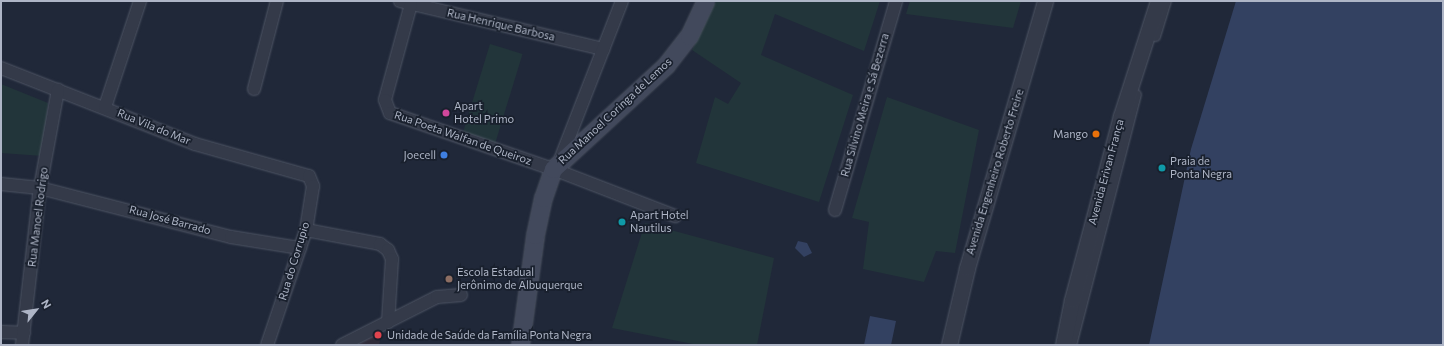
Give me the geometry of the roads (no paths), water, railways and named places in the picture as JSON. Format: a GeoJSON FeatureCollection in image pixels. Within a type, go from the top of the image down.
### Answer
{"type":"FeatureCollection","features":[{"type":"Feature","properties":{"kind":"main road","name":"Rua Manoel Coringa de Lemos"},"geometry":{"type":"LineString","coordinates":[[520,345],[534,235],[542,198],[556,167],[666,65],[689,36],[705,1]]}},
{"type":"Feature","properties":{"kind":"street"},"geometry":{"type":"LineString","coordinates":[[105,107],[140,1]]}},
{"type":"Feature","properties":{"kind":"street"},"geometry":{"type":"LineString","coordinates":[[254,89],[277,1]]}},
{"type":"Feature","properties":{"kind":"street"},"geometry":{"type":"LineString","coordinates":[[622,1],[556,167],[675,216]]}},
{"type":"Feature","properties":{"kind":"street","name":"Rua Silvino Meira e Sá Bezerra"},"geometry":{"type":"LineString","coordinates":[[835,210],[896,1]]}},
{"type":"Feature","properties":{"kind":"street","name":"Avenida Engenheiro Roberto Freire"},"geometry":{"type":"LineString","coordinates":[[949,345],[967,268],[1045,1]]}},
{"type":"Feature","properties":{"kind":"street","name":"Avenida Erivan França"},"geometry":{"type":"LineString","coordinates":[[1063,345],[1072,300],[1121,116],[1158,1]]}},
{"type":"Feature","properties":{"kind":"street"},"geometry":{"type":"LineString","coordinates":[[1071,345],[1137,87],[1166,1]]}},
{"type":"Feature","properties":{"kind":"street","name":"Rua Henrique Barbosa"},"geometry":{"type":"LineString","coordinates":[[405,2],[603,50]]}},
{"type":"Feature","properties":{"kind":"street","name":"Rua Poeta Walfan de Queiroz"},"geometry":{"type":"LineString","coordinates":[[405,2],[384,100],[387,110],[396,116],[556,167]]}},
{"type":"Feature","properties":{"kind":"street","name":"Rua Vila do Mar"},"geometry":{"type":"LineString","coordinates":[[1,68],[105,107],[195,144],[309,176]]}},
{"type":"Feature","properties":{"kind":"street","name":"Rua Manoel Rodrigo"},"geometry":{"type":"LineString","coordinates":[[23,339],[40,188],[58,90]]}},
{"type":"Feature","properties":{"kind":"street","name":"Rua do Corrupio"},"geometry":{"type":"LineString","coordinates":[[268,345],[306,230],[313,186],[309,176]]}},
{"type":"Feature","properties":{"kind":"street","name":"Rua José Barrado"},"geometry":{"type":"LineString","coordinates":[[1,184],[40,188],[231,237],[300,248]]}},
{"type":"Feature","properties":{"kind":"street"},"geometry":{"type":"LineString","coordinates":[[306,230],[380,244],[388,250],[392,259],[388,322]]}},
{"type":"Feature","properties":{"kind":"street"},"geometry":{"type":"LineString","coordinates":[[342,345],[437,296],[461,295]]}},
{"type":"Feature","properties":{"kind":"street"},"geometry":{"type":"LineString","coordinates":[[1,332],[23,339]]}},
{"type":"Feature","properties":{"kind":"water"},"geometry":{"type":"Polygon","coordinates":[[[1236,1],[1443,1],[1443,345],[1149,345],[1191,149],[1236,1]]]}},
{"type":"Feature","properties":{"kind":"water"},"geometry":{"type":"Polygon","coordinates":[[[798,241],[807,243],[812,253],[804,257],[795,248],[798,241]]]}},
{"type":"Feature","properties":{"kind":"water"},"geometry":{"type":"Polygon","coordinates":[[[870,316],[896,321],[891,345],[864,345],[870,316]]]}},
{"type":"Feature","properties":{"kind":"place","name":"Apart Hotel Primo"},"geometry":{"type":"Point","coordinates":[446,113]}},
{"type":"Feature","properties":{"kind":"place","name":"Mango"},"geometry":{"type":"Point","coordinates":[1096,134]}},
{"type":"Feature","properties":{"kind":"place","name":"Joecell"},"geometry":{"type":"Point","coordinates":[444,155]}},
{"type":"Feature","properties":{"kind":"place","name":"Praia de Ponta Negra"},"geometry":{"type":"Point","coordinates":[1162,168]}},
{"type":"Feature","properties":{"kind":"place","name":"Apart Hotel Nautilus"},"geometry":{"type":"Point","coordinates":[622,222]}},
{"type":"Feature","properties":{"kind":"place","name":"Escola Estadual Jerônimo de Albuquerque"},"geometry":{"type":"Point","coordinates":[449,279]}},
{"type":"Feature","properties":{"kind":"place","name":"Unidade de Saúde da Família Ponta Negra"},"geometry":{"type":"Point","coordinates":[378,335]}}]}
